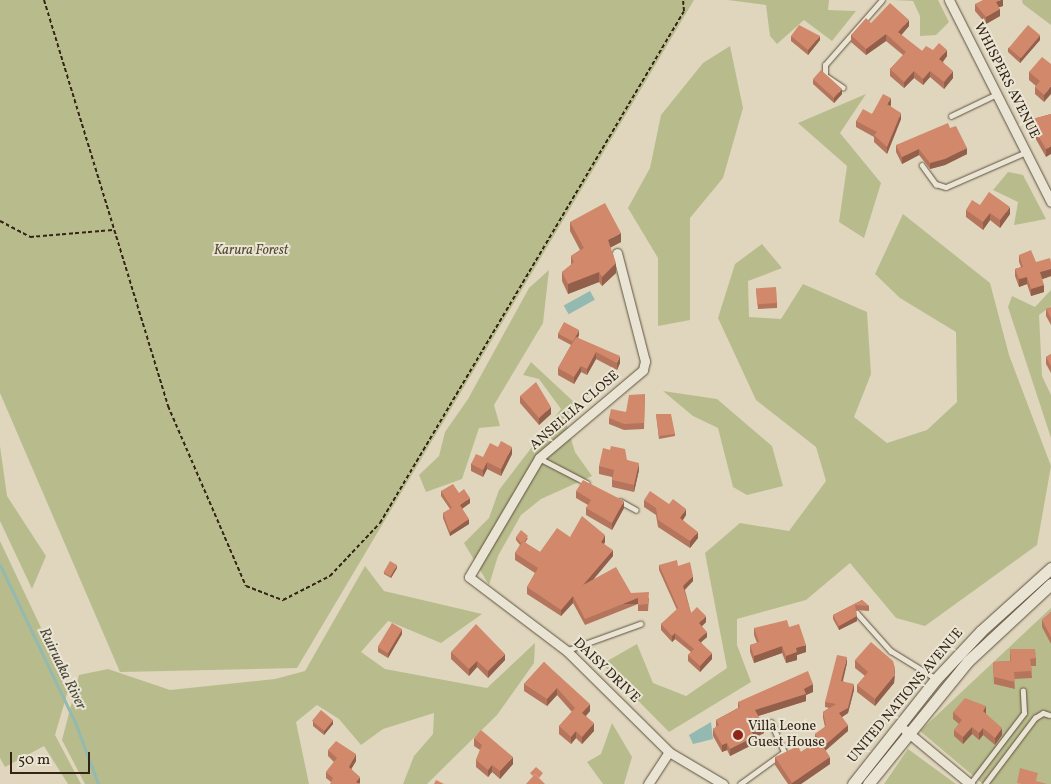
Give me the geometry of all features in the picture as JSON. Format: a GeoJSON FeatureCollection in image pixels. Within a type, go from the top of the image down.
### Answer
{"type":"FeatureCollection","features":[{"type":"Feature","properties":{"kind":"street","name":"WHISPERS AVENUE"},"geometry":{"type":"LineString","coordinates":[[949,0],[1051,202]]}},
{"type":"Feature","properties":{"kind":"street","name":"ANSELLIA CLOSE"},"geometry":{"type":"LineString","coordinates":[[470,576],[539,458],[643,370],[645,362],[617,253]]}},
{"type":"Feature","properties":{"kind":"street","name":"UNITED NATIONS AVENUE"},"geometry":{"type":"LineString","coordinates":[[853,784],[936,679],[981,631],[1051,568]]}},
{"type":"Feature","properties":{"kind":"street","name":"DAISY DRIVE"},"geometry":{"type":"LineString","coordinates":[[470,576],[476,586],[566,651],[669,752],[723,784]]}},
{"type":"Feature","properties":{"kind":"street","name":"UNITED NATIONS AVENUE"},"geometry":{"type":"LineString","coordinates":[[868,784],[968,661],[1051,584]]}},
{"type":"Feature","properties":{"kind":"street"},"geometry":{"type":"LineString","coordinates":[[899,725],[970,784]]}},
{"type":"Feature","properties":{"kind":"street"},"geometry":{"type":"LineString","coordinates":[[648,784],[669,752]]}},
{"type":"Feature","properties":{"kind":"lane"},"geometry":{"type":"LineString","coordinates":[[843,88],[825,76],[825,65],[882,0]]}},
{"type":"Feature","properties":{"kind":"lane"},"geometry":{"type":"LineString","coordinates":[[951,116],[997,94]]}},
{"type":"Feature","properties":{"kind":"lane"},"geometry":{"type":"LineString","coordinates":[[922,165],[936,184],[946,187],[1026,152]]}},
{"type":"Feature","properties":{"kind":"lane"},"geometry":{"type":"LineString","coordinates":[[539,458],[592,486]]}},
{"type":"Feature","properties":{"kind":"lane"},"geometry":{"type":"LineString","coordinates":[[610,496],[636,510]]}},
{"type":"Feature","properties":{"kind":"lane"},"geometry":{"type":"LineString","coordinates":[[857,613],[891,651],[936,679]]}},
{"type":"Feature","properties":{"kind":"lane"},"geometry":{"type":"LineString","coordinates":[[566,651],[640,624]]}},
{"type":"Feature","properties":{"kind":"lane"},"geometry":{"type":"LineString","coordinates":[[970,784],[1024,713],[1023,691]]}},
{"type":"Feature","properties":{"kind":"lane"},"geometry":{"type":"LineString","coordinates":[[985,784],[1035,718],[1043,713],[1049,715]]}},
{"type":"Feature","properties":{"kind":"lane"},"geometry":{"type":"LineString","coordinates":[[740,784],[784,752],[770,723]]}},
{"type":"Feature","properties":{"kind":"path"},"geometry":{"type":"LineString","coordinates":[[44,0],[168,406],[246,586],[283,600],[330,576],[380,523],[684,11],[683,0]]}},
{"type":"Feature","properties":{"kind":"path"},"geometry":{"type":"LineString","coordinates":[[0,221],[30,237],[114,230]]}},
{"type":"Feature","properties":{"kind":"green space","name":"Karura Forest"},"geometry":{"type":"Polygon","coordinates":[[[0,0],[694,0],[297,668],[120,672],[0,393],[0,0]]]}},
{"type":"Feature","properties":{"kind":"green space"},"geometry":{"type":"Polygon","coordinates":[[[728,0],[829,0],[828,10],[856,11],[832,41],[804,20],[777,44],[770,36],[766,5],[728,0]]]}},
{"type":"Feature","properties":{"kind":"green space"},"geometry":{"type":"Polygon","coordinates":[[[894,0],[938,0],[949,22],[936,35],[920,36],[920,16],[913,1],[894,0]]]}},
{"type":"Feature","properties":{"kind":"green space"},"geometry":{"type":"Polygon","coordinates":[[[1022,0],[1051,0],[1051,25],[1023,4],[1022,0]]]}},
{"type":"Feature","properties":{"kind":"green space"},"geometry":{"type":"Polygon","coordinates":[[[730,46],[743,108],[723,178],[690,218],[690,320],[658,326],[658,258],[628,208],[650,168],[661,115],[703,63],[730,46]]]}},
{"type":"Feature","properties":{"kind":"green space"},"geometry":{"type":"Polygon","coordinates":[[[866,94],[840,133],[881,183],[864,238],[839,222],[847,166],[798,123],[866,94]]]}},
{"type":"Feature","properties":{"kind":"green space"},"geometry":{"type":"Polygon","coordinates":[[[1008,172],[1023,175],[1046,219],[1014,225],[1018,202],[993,190],[1008,172]]]}},
{"type":"Feature","properties":{"kind":"green space"},"geometry":{"type":"Polygon","coordinates":[[[903,214],[990,283],[1009,355],[1051,466],[1037,545],[925,626],[896,618],[850,563],[806,600],[737,619],[737,645],[751,682],[669,732],[602,664],[637,644],[653,683],[686,696],[727,668],[705,553],[740,523],[789,531],[826,481],[816,447],[756,400],[718,318],[735,264],[762,244],[782,268],[748,281],[749,317],[781,319],[803,284],[867,312],[871,374],[854,417],[887,443],[927,430],[957,402],[956,332],[900,298],[875,274],[903,214]]]}},
{"type":"Feature","properties":{"kind":"green space"},"geometry":{"type":"Polygon","coordinates":[[[549,270],[543,323],[494,405],[500,426],[479,428],[462,479],[426,492],[419,475],[439,456],[445,432],[468,399],[529,288],[549,270]]]}},
{"type":"Feature","properties":{"kind":"green space"},"geometry":{"type":"Polygon","coordinates":[[[1051,290],[1051,306],[1039,315],[1042,376],[1051,395],[1051,438],[1008,307],[1012,296],[1035,307],[1051,290]]]}},
{"type":"Feature","properties":{"kind":"green space"},"geometry":{"type":"Polygon","coordinates":[[[531,362],[575,403],[565,419],[575,452],[592,476],[541,499],[521,515],[498,556],[489,585],[464,543],[489,518],[499,490],[561,409],[539,379],[523,375],[531,362]]]}},
{"type":"Feature","properties":{"kind":"green space"},"geometry":{"type":"Polygon","coordinates":[[[663,391],[717,399],[772,446],[783,486],[747,495],[733,487],[718,428],[693,416],[663,391]]]}},
{"type":"Feature","properties":{"kind":"green space"},"geometry":{"type":"Polygon","coordinates":[[[0,446],[7,496],[46,556],[32,589],[0,521],[0,446]]]}},
{"type":"Feature","properties":{"kind":"green space"},"geometry":{"type":"Polygon","coordinates":[[[0,541],[69,687],[55,735],[81,784],[68,784],[44,746],[5,767],[0,758],[0,541]]]}},
{"type":"Feature","properties":{"kind":"green space"},"geometry":{"type":"Polygon","coordinates":[[[365,566],[384,591],[482,614],[441,643],[388,621],[361,652],[385,669],[487,688],[535,643],[534,663],[497,715],[427,784],[403,784],[414,756],[433,734],[434,713],[383,729],[361,745],[339,719],[317,705],[296,722],[309,784],[85,784],[62,740],[79,675],[108,669],[170,690],[275,679],[305,671],[365,566]]]}},
{"type":"Feature","properties":{"kind":"green space"},"geometry":{"type":"Polygon","coordinates":[[[1051,608],[1051,784],[983,784],[920,731],[1051,608]]]}},
{"type":"Feature","properties":{"kind":"green space"},"geometry":{"type":"Polygon","coordinates":[[[612,723],[632,757],[624,784],[603,784],[587,762],[601,754],[612,723]]]}},
{"type":"Feature","properties":{"kind":"green space"},"geometry":{"type":"Polygon","coordinates":[[[908,749],[956,784],[884,784],[908,749]]]}},
{"type":"Feature","properties":{"kind":"water"},"geometry":{"type":"Polygon","coordinates":[[[590,291],[595,300],[569,314],[564,306],[590,291]]]}},
{"type":"Feature","properties":{"kind":"water"},"geometry":{"type":"Polygon","coordinates":[[[711,722],[713,739],[693,744],[689,735],[711,722]]]}},
{"type":"Feature","properties":{"kind":"building"},"geometry":{"type":"Polygon","coordinates":[[[983,0],[1001,0],[996,2],[1000,9],[986,17],[975,4],[983,0]]]}},
{"type":"Feature","properties":{"kind":"building"},"geometry":{"type":"Polygon","coordinates":[[[890,3],[909,20],[898,32],[922,51],[926,46],[933,50],[939,43],[947,50],[939,59],[953,71],[944,82],[930,71],[923,79],[914,71],[904,82],[890,69],[906,52],[886,34],[866,49],[851,35],[866,18],[871,23],[890,3]]]}},
{"type":"Feature","properties":{"kind":"building"},"geometry":{"type":"Polygon","coordinates":[[[799,25],[820,36],[808,50],[791,36],[799,25]]]}},
{"type":"Feature","properties":{"kind":"building"},"geometry":{"type":"Polygon","coordinates":[[[1028,25],[1040,35],[1021,58],[1009,48],[1028,25]]]}},
{"type":"Feature","properties":{"kind":"building"},"geometry":{"type":"Polygon","coordinates":[[[1042,57],[1051,64],[1051,86],[1044,95],[1035,87],[1040,81],[1029,72],[1042,57]]]}},
{"type":"Feature","properties":{"kind":"building"},"geometry":{"type":"Polygon","coordinates":[[[821,70],[842,89],[834,98],[813,79],[821,70]]]}},
{"type":"Feature","properties":{"kind":"building"},"geometry":{"type":"Polygon","coordinates":[[[883,94],[891,98],[887,104],[901,113],[887,147],[874,135],[877,132],[856,121],[863,109],[872,114],[883,94]]]}},
{"type":"Feature","properties":{"kind":"building"},"geometry":{"type":"Polygon","coordinates":[[[1051,114],[1051,146],[1046,149],[1029,120],[1051,114]]]}},
{"type":"Feature","properties":{"kind":"building"},"geometry":{"type":"Polygon","coordinates":[[[948,123],[950,128],[956,126],[967,148],[945,159],[930,163],[919,149],[902,157],[896,145],[948,123]]]}},
{"type":"Feature","properties":{"kind":"building"},"geometry":{"type":"Polygon","coordinates":[[[989,192],[1010,207],[1000,220],[990,213],[983,222],[966,210],[972,200],[980,205],[989,192]]]}},
{"type":"Feature","properties":{"kind":"building"},"geometry":{"type":"Polygon","coordinates":[[[605,203],[621,233],[608,240],[616,263],[602,277],[599,272],[568,284],[562,272],[574,262],[571,256],[584,248],[570,222],[605,203]]]}},
{"type":"Feature","properties":{"kind":"building"},"geometry":{"type":"Polygon","coordinates":[[[1031,250],[1036,262],[1050,258],[1051,269],[1040,272],[1044,285],[1031,289],[1027,277],[1019,279],[1015,269],[1023,267],[1019,255],[1031,250]]]}},
{"type":"Feature","properties":{"kind":"building"},"geometry":{"type":"Polygon","coordinates":[[[776,287],[777,303],[757,304],[756,288],[776,287]]]}},
{"type":"Feature","properties":{"kind":"building"},"geometry":{"type":"Polygon","coordinates":[[[1051,307],[1051,318],[1046,309],[1051,307]]]}},
{"type":"Feature","properties":{"kind":"building"},"geometry":{"type":"Polygon","coordinates":[[[564,322],[579,330],[573,341],[558,333],[564,322]]]}},
{"type":"Feature","properties":{"kind":"building"},"geometry":{"type":"Polygon","coordinates":[[[576,337],[620,356],[617,363],[596,352],[587,369],[581,366],[574,377],[558,368],[576,337]]]}},
{"type":"Feature","properties":{"kind":"building"},"geometry":{"type":"Polygon","coordinates":[[[1051,354],[1051,366],[1046,357],[1051,354]]]}},
{"type":"Feature","properties":{"kind":"building"},"geometry":{"type":"Polygon","coordinates":[[[536,382],[551,407],[539,418],[520,396],[536,382]]]}},
{"type":"Feature","properties":{"kind":"building"},"geometry":{"type":"Polygon","coordinates":[[[645,394],[644,423],[624,424],[609,418],[611,409],[626,412],[629,395],[645,394]]]}},
{"type":"Feature","properties":{"kind":"building"},"geometry":{"type":"Polygon","coordinates":[[[656,414],[671,414],[675,434],[659,436],[656,414]]]}},
{"type":"Feature","properties":{"kind":"building"},"geometry":{"type":"Polygon","coordinates":[[[501,441],[512,447],[501,469],[487,462],[483,470],[471,464],[476,454],[483,457],[490,443],[498,447],[501,441]]]}},
{"type":"Feature","properties":{"kind":"building"},"geometry":{"type":"Polygon","coordinates":[[[611,446],[625,449],[627,460],[639,463],[634,485],[612,480],[614,470],[599,466],[603,448],[610,450],[611,446]]]}},
{"type":"Feature","properties":{"kind":"building"},"geometry":{"type":"Polygon","coordinates":[[[583,480],[624,501],[612,523],[586,508],[591,500],[576,491],[583,480]]]}},
{"type":"Feature","properties":{"kind":"building"},"geometry":{"type":"Polygon","coordinates":[[[453,484],[459,493],[464,489],[470,498],[460,505],[469,519],[450,532],[443,513],[452,508],[441,491],[453,484]]]}},
{"type":"Feature","properties":{"kind":"building"},"geometry":{"type":"Polygon","coordinates":[[[650,491],[669,504],[673,499],[686,509],[680,518],[698,532],[690,541],[658,520],[656,508],[644,500],[650,491]]]}},
{"type":"Feature","properties":{"kind":"building"},"geometry":{"type":"Polygon","coordinates":[[[582,516],[605,535],[601,542],[613,550],[583,585],[616,567],[631,593],[649,592],[648,604],[638,605],[638,598],[585,619],[573,596],[561,610],[527,587],[538,568],[515,553],[523,541],[540,552],[557,528],[570,537],[582,516]]]}},
{"type":"Feature","properties":{"kind":"building"},"geometry":{"type":"Polygon","coordinates":[[[521,530],[528,536],[521,543],[516,537],[521,530]]]}},
{"type":"Feature","properties":{"kind":"building"},"geometry":{"type":"Polygon","coordinates":[[[677,560],[678,566],[690,562],[693,576],[683,586],[691,613],[697,607],[706,616],[699,623],[707,632],[698,640],[712,653],[700,666],[688,655],[694,649],[675,633],[672,636],[661,624],[678,608],[659,565],[677,560]]]}},
{"type":"Feature","properties":{"kind":"building"},"geometry":{"type":"Polygon","coordinates":[[[390,561],[397,565],[390,576],[384,572],[390,561]]]}},
{"type":"Feature","properties":{"kind":"building"},"geometry":{"type":"Polygon","coordinates":[[[862,600],[869,606],[855,605],[857,616],[839,626],[833,615],[862,600]]]}},
{"type":"Feature","properties":{"kind":"building"},"geometry":{"type":"Polygon","coordinates":[[[1051,612],[1051,637],[1042,620],[1051,612]]]}},
{"type":"Feature","properties":{"kind":"building"},"geometry":{"type":"Polygon","coordinates":[[[787,620],[789,627],[799,624],[806,645],[796,648],[797,652],[786,656],[782,646],[754,656],[750,645],[759,642],[754,628],[787,620]]]}},
{"type":"Feature","properties":{"kind":"building"},"geometry":{"type":"Polygon","coordinates":[[[392,623],[402,629],[388,653],[378,647],[392,623]]]}},
{"type":"Feature","properties":{"kind":"building"},"geometry":{"type":"Polygon","coordinates":[[[476,624],[505,654],[488,671],[477,661],[469,669],[451,652],[476,624]]]}},
{"type":"Feature","properties":{"kind":"building"},"geometry":{"type":"Polygon","coordinates":[[[871,642],[893,661],[895,668],[894,676],[875,699],[857,685],[868,672],[855,660],[871,642]]]}},
{"type":"Feature","properties":{"kind":"building"},"geometry":{"type":"Polygon","coordinates":[[[1010,649],[1035,649],[1036,658],[1030,659],[1032,671],[1014,672],[1015,682],[994,677],[993,662],[1011,661],[1010,649]]]}},
{"type":"Feature","properties":{"kind":"building"},"geometry":{"type":"Polygon","coordinates":[[[837,655],[847,657],[841,681],[854,684],[848,708],[839,713],[848,725],[824,746],[815,734],[826,726],[823,712],[836,704],[825,702],[837,655]]]}},
{"type":"Feature","properties":{"kind":"building"},"geometry":{"type":"Polygon","coordinates":[[[544,662],[590,704],[582,713],[594,723],[582,737],[576,731],[571,737],[559,726],[575,708],[557,688],[547,699],[524,684],[544,662]]]}},
{"type":"Feature","properties":{"kind":"building"},"geometry":{"type":"Polygon","coordinates":[[[808,671],[813,684],[804,689],[806,694],[755,710],[764,726],[752,732],[754,737],[730,749],[727,743],[722,745],[713,729],[719,725],[716,720],[740,707],[738,702],[808,671]]]}},
{"type":"Feature","properties":{"kind":"building"},"geometry":{"type":"Polygon","coordinates":[[[965,698],[986,706],[983,711],[1002,728],[995,738],[983,728],[979,733],[972,727],[963,737],[954,730],[962,720],[953,712],[965,698]]]}},
{"type":"Feature","properties":{"kind":"building"},"geometry":{"type":"Polygon","coordinates":[[[321,710],[333,720],[324,731],[312,721],[321,710]]]}},
{"type":"Feature","properties":{"kind":"building"},"geometry":{"type":"Polygon","coordinates":[[[481,730],[513,757],[500,771],[492,765],[488,770],[476,760],[482,745],[474,738],[481,730]]]}},
{"type":"Feature","properties":{"kind":"building"},"geometry":{"type":"Polygon","coordinates":[[[819,740],[830,757],[792,783],[775,757],[798,746],[801,752],[819,740]]]}},
{"type":"Feature","properties":{"kind":"building"},"geometry":{"type":"Polygon","coordinates":[[[336,741],[356,754],[349,767],[360,777],[356,782],[359,784],[330,784],[333,778],[326,772],[337,758],[328,750],[336,741]]]}},
{"type":"Feature","properties":{"kind":"building"},"geometry":{"type":"Polygon","coordinates":[[[536,767],[543,773],[539,778],[535,774],[533,776],[530,773],[536,767]]]}},
{"type":"Feature","properties":{"kind":"building"},"geometry":{"type":"Polygon","coordinates":[[[1020,768],[1038,773],[1035,784],[1017,783],[1020,768]]]}},
{"type":"Feature","properties":{"kind":"building"},"geometry":{"type":"Polygon","coordinates":[[[535,774],[545,784],[526,784],[535,774]]]}},
{"type":"Feature","properties":{"kind":"building"},"geometry":{"type":"Polygon","coordinates":[[[436,780],[444,784],[434,784],[436,780]]]}},
{"type":"Feature","properties":{"kind":"building"},"geometry":{"type":"Polygon","coordinates":[[[1036,781],[1047,784],[1035,784],[1036,781]]]}},
{"type":"Feature","properties":{"kind":"waterway","name":"Ruiruaka River"},"geometry":{"type":"LineString","coordinates":[[0,565],[75,722],[98,784]]}},
{"type":"Feature","properties":{"kind":"place","name":"Villa Leone Guest House"},"geometry":{"type":"Point","coordinates":[738,735]}}]}
